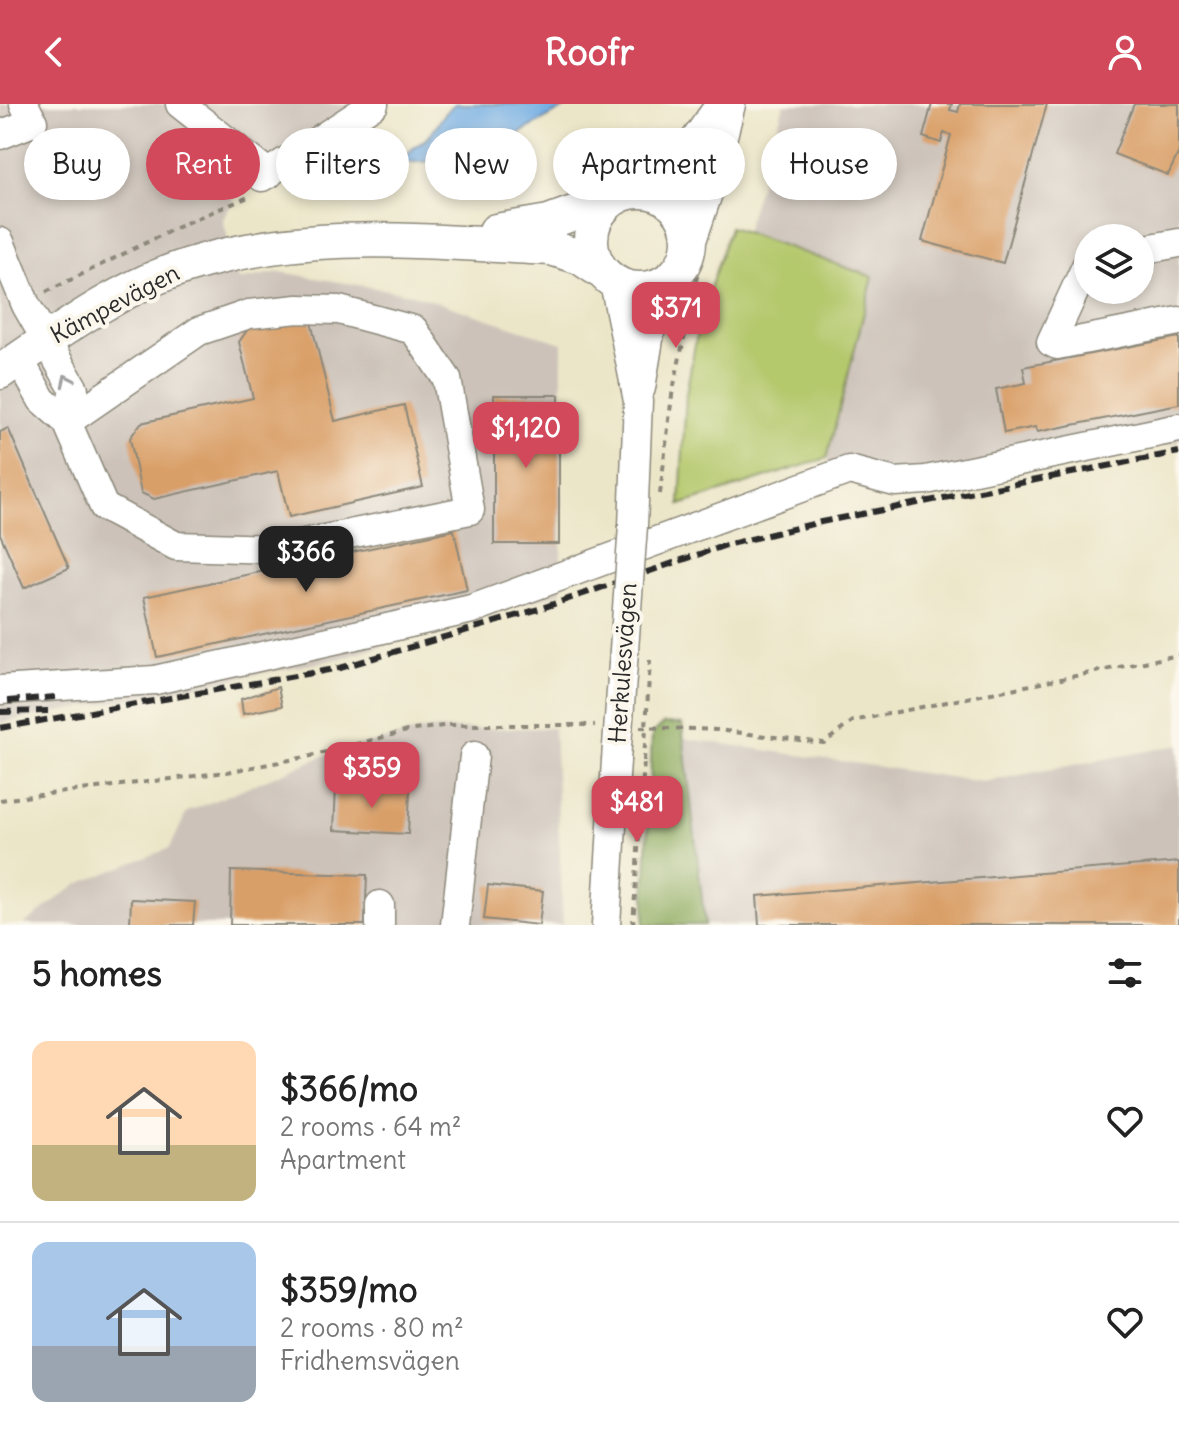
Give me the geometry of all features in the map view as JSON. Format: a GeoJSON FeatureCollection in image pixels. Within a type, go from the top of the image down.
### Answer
{"type":"FeatureCollection","features":[{"type":"Feature","properties":{"kind":"main road"},"geometry":{"type":"LineString","coordinates":[[708,128],[726,104]]}},
{"type":"Feature","properties":{"kind":"main road"},"geometry":{"type":"LineString","coordinates":[[620,200],[592,225],[593,257],[608,277],[636,289],[664,283],[683,265],[696,245],[726,104]]}},
{"type":"Feature","properties":{"kind":"main road","name":"Kämpevägen"},"geometry":{"type":"LineString","coordinates":[[380,240],[510,230],[549,222],[610,200]]}},
{"type":"Feature","properties":{"kind":"main road"},"geometry":{"type":"LineString","coordinates":[[670,200],[696,245]]}},
{"type":"Feature","properties":{"kind":"main road","name":"Kämpevägen"},"geometry":{"type":"LineString","coordinates":[[22,357],[104,304],[187,265],[256,247],[317,239],[551,248],[580,257],[608,277]]}},
{"type":"Feature","properties":{"kind":"street"},"geometry":{"type":"LineString","coordinates":[[0,135],[33,122],[24,104]]}},
{"type":"Feature","properties":{"kind":"street"},"geometry":{"type":"LineString","coordinates":[[180,104],[266,176],[374,104]]}},
{"type":"Feature","properties":{"kind":"street"},"geometry":{"type":"LineString","coordinates":[[0,242],[26,305],[22,357],[42,400],[67,422],[104,507],[176,546],[274,549],[470,510],[447,379],[414,330],[339,310],[298,309],[249,314],[199,331],[67,422]]}},
{"type":"Feature","properties":{"kind":"street"},"geometry":{"type":"LineString","coordinates":[[1154,247],[1179,243]]}},
{"type":"Feature","properties":{"kind":"street","name":"Herkulesvägen"},"geometry":{"type":"LineString","coordinates":[[608,277],[638,401]]}},
{"type":"Feature","properties":{"kind":"street","name":"Herkulesvägen"},"geometry":{"type":"LineString","coordinates":[[606,925],[630,760],[638,401],[652,321],[664,283]]}},
{"type":"Feature","properties":{"kind":"street"},"geometry":{"type":"LineString","coordinates":[[1074,292],[1051,342],[1057,345],[1179,321]]}},
{"type":"Feature","properties":{"kind":"street"},"geometry":{"type":"LineString","coordinates":[[0,690],[155,680],[472,609],[849,470],[895,482],[926,480],[1179,428]]}},
{"type":"Feature","properties":{"kind":"street"},"geometry":{"type":"LineString","coordinates":[[455,925],[474,756]]}},
{"type":"Feature","properties":{"kind":"path"},"geometry":{"type":"LineString","coordinates":[[26,305],[58,285],[87,275],[188,222],[256,194],[266,176]]}},
{"type":"Feature","properties":{"kind":"path"},"geometry":{"type":"LineString","coordinates":[[659,504],[696,245]]}},
{"type":"Feature","properties":{"kind":"path"},"geometry":{"type":"LineString","coordinates":[[625,726],[717,730],[824,743],[853,721],[1179,655]]}},
{"type":"Feature","properties":{"kind":"path"},"geometry":{"type":"LineString","coordinates":[[0,800],[227,772],[311,756],[407,731],[450,725],[610,725]]}},
{"type":"Feature","properties":{"kind":"path"},"geometry":{"type":"LineString","coordinates":[[630,760],[633,925]]}},
{"type":"Feature","properties":{"kind":"shaded area"},"geometry":{"type":"Polygon","coordinates":[[[0,104],[353,104],[317,128],[276,128],[276,155],[260,166],[260,128],[146,128],[146,200],[234,200],[223,219],[238,280],[280,272],[412,294],[562,343],[561,592],[343,658],[0,723],[0,104]]]}},
{"type":"Feature","properties":{"kind":"shaded area"},"geometry":{"type":"Polygon","coordinates":[[[784,104],[1179,104],[1179,442],[872,495],[826,469],[870,279],[740,249],[761,180],[761,200],[897,200],[897,128],[777,128],[784,104]]]}},
{"type":"Feature","properties":{"kind":"shaded area"},"geometry":{"type":"Polygon","coordinates":[[[554,728],[563,925],[23,925],[76,885],[170,848],[187,812],[333,752],[428,729],[554,728]]]}},
{"type":"Feature","properties":{"kind":"shaded area"},"geometry":{"type":"Polygon","coordinates":[[[682,738],[983,782],[1179,745],[1179,925],[705,925],[682,738]]]}},
{"type":"Feature","properties":{"kind":"green space"},"geometry":{"type":"Polygon","coordinates":[[[730,227],[873,277],[827,458],[680,505],[686,394],[699,322],[730,227]]]}},
{"type":"Feature","properties":{"kind":"green space"},"geometry":{"type":"Polygon","coordinates":[[[664,723],[682,724],[705,925],[644,925],[652,734],[664,723]]]}},
{"type":"Feature","properties":{"kind":"water"},"geometry":{"type":"Polygon","coordinates":[[[455,104],[572,104],[529,128],[435,128],[455,104]]]}},
{"type":"Feature","properties":{"kind":"water"},"geometry":{"type":"Polygon","coordinates":[[[425,139],[425,162],[409,163],[411,151],[425,139]]]}},
{"type":"Feature","properties":{"kind":"building"},"geometry":{"type":"Polygon","coordinates":[[[932,104],[952,104],[950,110],[958,112],[960,104],[1047,104],[1003,263],[922,241],[951,135],[944,133],[941,143],[923,137],[932,104]]]}},
{"type":"Feature","properties":{"kind":"building"},"geometry":{"type":"Polygon","coordinates":[[[1134,104],[1179,104],[1179,152],[1168,175],[1114,154],[1134,104]]]}},
{"type":"Feature","properties":{"kind":"building"},"geometry":{"type":"Polygon","coordinates":[[[311,322],[335,421],[404,405],[423,487],[289,517],[278,471],[154,499],[141,493],[130,438],[141,423],[253,398],[239,342],[250,326],[311,322]]]}},
{"type":"Feature","properties":{"kind":"building"},"geometry":{"type":"Polygon","coordinates":[[[1179,337],[1179,404],[1037,432],[1036,427],[1004,433],[996,389],[1026,383],[1023,367],[1179,337]]]}},
{"type":"Feature","properties":{"kind":"building"},"geometry":{"type":"Polygon","coordinates":[[[494,395],[559,395],[559,544],[494,544],[494,395]]]}},
{"type":"Feature","properties":{"kind":"building"},"geometry":{"type":"Polygon","coordinates":[[[8,428],[69,568],[24,588],[0,534],[0,432],[8,428]]]}},
{"type":"Feature","properties":{"kind":"building"},"geometry":{"type":"Polygon","coordinates":[[[454,530],[467,590],[157,657],[144,597],[454,530]]]}},
{"type":"Feature","properties":{"kind":"building"},"geometry":{"type":"Polygon","coordinates":[[[278,687],[282,706],[243,714],[241,699],[278,687]]]}},
{"type":"Feature","properties":{"kind":"building"},"geometry":{"type":"Polygon","coordinates":[[[336,787],[410,790],[408,834],[334,830],[336,787]]]}},
{"type":"Feature","properties":{"kind":"building"},"geometry":{"type":"Polygon","coordinates":[[[1179,862],[1179,925],[759,925],[757,896],[1179,862]]]}},
{"type":"Feature","properties":{"kind":"building"},"geometry":{"type":"Polygon","coordinates":[[[231,871],[367,875],[365,925],[230,925],[231,871]]]}},
{"type":"Feature","properties":{"kind":"building"},"geometry":{"type":"Polygon","coordinates":[[[488,885],[543,891],[539,925],[484,919],[488,885]]]}},
{"type":"Feature","properties":{"kind":"building"},"geometry":{"type":"Polygon","coordinates":[[[131,899],[195,902],[193,925],[130,925],[131,899]]]}},
{"type":"Feature","properties":{"kind":"railway"},"geometry":{"type":"LineString","coordinates":[[0,728],[340,668],[542,608],[726,545],[821,522],[1179,452]]}},
{"type":"Feature","properties":{"kind":"railway"},"geometry":{"type":"LineString","coordinates":[[8,701],[55,697]]}},
{"type":"Feature","properties":{"kind":"railway"},"geometry":{"type":"LineString","coordinates":[[0,712],[48,711]]}}]}
